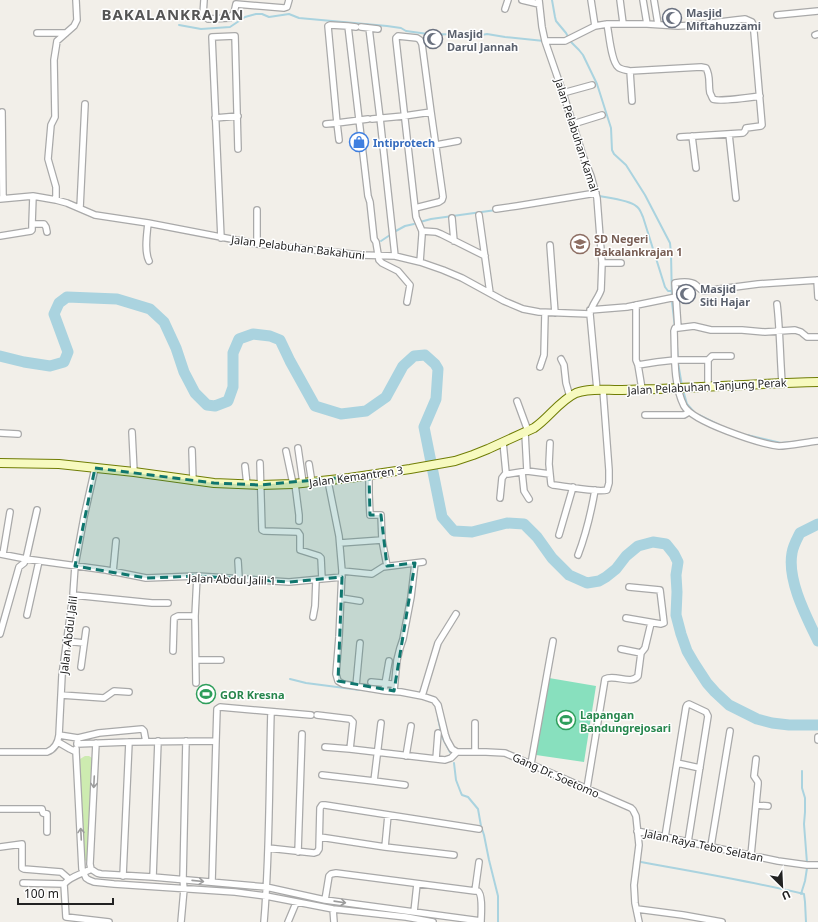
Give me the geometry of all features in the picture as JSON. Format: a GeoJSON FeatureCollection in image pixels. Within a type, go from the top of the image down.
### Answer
{"type":"FeatureCollection","features":[{"type":"Feature","properties":{"kind":"street"},"geometry":{"type":"LineString","coordinates":[[56,200],[56,187],[48,158],[51,125],[55,117],[54,60],[57,41],[74,26],[77,20],[76,0]]}},
{"type":"Feature","properties":{"kind":"street"},"geometry":{"type":"LineString","coordinates":[[204,0],[203,15],[208,19],[230,18],[234,13],[236,2],[262,7],[284,8],[287,7],[289,0]]}},
{"type":"Feature","properties":{"kind":"street"},"geometry":{"type":"LineString","coordinates":[[262,0],[262,7]]}},
{"type":"Feature","properties":{"kind":"street"},"geometry":{"type":"LineString","coordinates":[[505,9],[508,0]]}},
{"type":"Feature","properties":{"kind":"street"},"geometry":{"type":"LineString","coordinates":[[522,0],[539,2]]}},
{"type":"Feature","properties":{"kind":"street"},"geometry":{"type":"LineString","coordinates":[[591,0],[595,26]]}},
{"type":"Feature","properties":{"kind":"street"},"geometry":{"type":"LineString","coordinates":[[620,0],[623,23]]}},
{"type":"Feature","properties":{"kind":"street"},"geometry":{"type":"LineString","coordinates":[[643,0],[647,24]]}},
{"type":"Feature","properties":{"kind":"street"},"geometry":{"type":"LineString","coordinates":[[654,0],[658,24]]}},
{"type":"Feature","properties":{"kind":"street","name":"Jalan Pelabuhan Kamal"},"geometry":{"type":"LineString","coordinates":[[539,2],[545,41],[596,193],[602,263],[601,290],[590,312]]}},
{"type":"Feature","properties":{"kind":"street"},"geometry":{"type":"LineString","coordinates":[[777,15],[818,11]]}},
{"type":"Feature","properties":{"kind":"street"},"geometry":{"type":"LineString","coordinates":[[545,41],[567,39],[595,26],[607,24],[623,23],[678,26],[736,20],[752,22],[762,125],[746,128],[746,131],[743,133],[680,137]]}},
{"type":"Feature","properties":{"kind":"street"},"geometry":{"type":"LineString","coordinates":[[607,24],[611,51],[619,69],[630,71],[701,67],[706,68],[709,74],[710,92],[714,100],[760,96]]}},
{"type":"Feature","properties":{"kind":"street"},"geometry":{"type":"LineString","coordinates":[[339,140],[328,26],[378,29]]}},
{"type":"Feature","properties":{"kind":"street"},"geometry":{"type":"LineString","coordinates":[[348,26],[374,238],[379,260],[398,271],[409,283],[410,287],[408,302]]}},
{"type":"Feature","properties":{"kind":"street"},"geometry":{"type":"LineString","coordinates":[[369,28],[395,256]]}},
{"type":"Feature","properties":{"kind":"street"},"geometry":{"type":"LineString","coordinates":[[37,33],[66,33]]}},
{"type":"Feature","properties":{"kind":"street"},"geometry":{"type":"LineString","coordinates":[[221,238],[212,37],[235,36],[238,149]]}},
{"type":"Feature","properties":{"kind":"street"},"geometry":{"type":"LineString","coordinates":[[415,208],[439,202],[443,197],[422,44],[417,38],[398,36],[396,40],[415,208],[418,222],[422,231],[420,262]]}},
{"type":"Feature","properties":{"kind":"street"},"geometry":{"type":"LineString","coordinates":[[630,71],[632,101]]}},
{"type":"Feature","properties":{"kind":"street"},"geometry":{"type":"LineString","coordinates":[[563,94],[592,85]]}},
{"type":"Feature","properties":{"kind":"street"},"geometry":{"type":"LineString","coordinates":[[80,208],[85,104]]}},
{"type":"Feature","properties":{"kind":"street"},"geometry":{"type":"LineString","coordinates":[[2,112],[2,199]]}},
{"type":"Feature","properties":{"kind":"street"},"geometry":{"type":"LineString","coordinates":[[326,124],[431,112]]}},
{"type":"Feature","properties":{"kind":"street"},"geometry":{"type":"LineString","coordinates":[[573,124],[602,115]]}},
{"type":"Feature","properties":{"kind":"street"},"geometry":{"type":"LineString","coordinates":[[215,118],[238,116]]}},
{"type":"Feature","properties":{"kind":"street"},"geometry":{"type":"LineString","coordinates":[[729,134],[736,198]]}},
{"type":"Feature","properties":{"kind":"street"},"geometry":{"type":"LineString","coordinates":[[692,136],[696,168]]}},
{"type":"Feature","properties":{"kind":"street"},"geometry":{"type":"LineString","coordinates":[[436,145],[458,141]]}},
{"type":"Feature","properties":{"kind":"street"},"geometry":{"type":"LineString","coordinates":[[496,209],[596,193]]}},
{"type":"Feature","properties":{"kind":"street"},"geometry":{"type":"LineString","coordinates":[[0,236],[32,230],[33,196]]}},
{"type":"Feature","properties":{"kind":"street","name":"Jalan Pelabuhan Bakahuni"},"geometry":{"type":"LineString","coordinates":[[2,199],[33,196],[56,200],[68,203],[95,215],[148,223],[257,244],[336,253],[395,256],[420,262],[443,270],[523,309],[545,313],[590,312],[673,298]]}},
{"type":"Feature","properties":{"kind":"street"},"geometry":{"type":"LineString","coordinates":[[257,210],[257,244]]}},
{"type":"Feature","properties":{"kind":"street"},"geometry":{"type":"LineString","coordinates":[[479,215],[490,293]]}},
{"type":"Feature","properties":{"kind":"street"},"geometry":{"type":"LineString","coordinates":[[452,218],[454,241]]}},
{"type":"Feature","properties":{"kind":"street"},"geometry":{"type":"LineString","coordinates":[[148,223],[146,252],[149,261]]}},
{"type":"Feature","properties":{"kind":"street"},"geometry":{"type":"LineString","coordinates":[[32,224],[44,224],[47,232]]}},
{"type":"Feature","properties":{"kind":"street"},"geometry":{"type":"LineString","coordinates":[[422,231],[436,232],[485,256]]}},
{"type":"Feature","properties":{"kind":"street"},"geometry":{"type":"LineString","coordinates":[[550,245],[554,313]]}},
{"type":"Feature","properties":{"kind":"street"},"geometry":{"type":"LineString","coordinates":[[602,263],[621,263]]}},
{"type":"Feature","properties":{"kind":"street"},"geometry":{"type":"LineString","coordinates":[[818,297],[817,280],[758,284],[704,291],[701,291],[696,284],[675,283],[673,298],[677,328],[674,330],[677,360],[685,407],[689,412],[712,424],[746,438],[777,446],[818,441]]}},
{"type":"Feature","properties":{"kind":"street"},"geometry":{"type":"LineString","coordinates":[[777,304],[780,331],[782,382]]}},
{"type":"Feature","properties":{"kind":"street"},"geometry":{"type":"LineString","coordinates":[[636,305],[636,360],[642,389]]}},
{"type":"Feature","properties":{"kind":"street"},"geometry":{"type":"LineString","coordinates":[[550,443],[550,482],[552,484],[606,491],[608,489],[609,483],[600,390],[590,312]]}},
{"type":"Feature","properties":{"kind":"street"},"geometry":{"type":"LineString","coordinates":[[540,367],[544,356],[545,313]]}},
{"type":"Feature","properties":{"kind":"street"},"geometry":{"type":"LineString","coordinates":[[677,328],[694,326],[711,330],[765,332],[799,331],[807,337],[818,337]]}},
{"type":"Feature","properties":{"kind":"street"},"geometry":{"type":"LineString","coordinates":[[638,365],[677,360],[708,360],[712,356],[731,356]]}},
{"type":"Feature","properties":{"kind":"street"},"geometry":{"type":"LineString","coordinates":[[561,359],[563,362],[570,397]]}},
{"type":"Feature","properties":{"kind":"street"},"geometry":{"type":"LineString","coordinates":[[708,360],[708,386]]}},
{"type":"Feature","properties":{"kind":"street","name":"Jalan Pelabuhan Tanjung Perak"},"geometry":{"type":"LineString","coordinates":[[600,390],[681,388],[782,382],[818,382]]}},
{"type":"Feature","properties":{"kind":"street","name":"Jalan Kemantren 3"},"geometry":{"type":"LineString","coordinates":[[0,463],[49,464],[95,468],[214,483],[260,485],[312,483],[455,461],[527,432],[541,423],[570,397],[582,392],[600,390]]}},
{"type":"Feature","properties":{"kind":"street"},"geometry":{"type":"LineString","coordinates":[[517,402],[527,432],[524,491],[529,499]]}},
{"type":"Feature","properties":{"kind":"street"},"geometry":{"type":"LineString","coordinates":[[645,415],[684,415],[689,412]]}},
{"type":"Feature","properties":{"kind":"street"},"geometry":{"type":"LineString","coordinates":[[132,432],[134,472]]}},
{"type":"Feature","properties":{"kind":"street"},"geometry":{"type":"LineString","coordinates":[[0,433],[18,434]]}},
{"type":"Feature","properties":{"kind":"street"},"geometry":{"type":"LineString","coordinates":[[500,498],[502,478],[506,473],[503,442]]}},
{"type":"Feature","properties":{"kind":"street"},"geometry":{"type":"LineString","coordinates":[[298,448],[298,521]]}},
{"type":"Feature","properties":{"kind":"street"},"geometry":{"type":"LineString","coordinates":[[192,450],[193,481]]}},
{"type":"Feature","properties":{"kind":"street"},"geometry":{"type":"LineString","coordinates":[[286,451],[297,484]]}},
{"type":"Feature","properties":{"kind":"street"},"geometry":{"type":"LineString","coordinates":[[260,463],[262,530],[298,532],[300,535],[300,550],[321,558],[322,579]]}},
{"type":"Feature","properties":{"kind":"street"},"geometry":{"type":"LineString","coordinates":[[309,464],[312,483]]}},
{"type":"Feature","properties":{"kind":"street"},"geometry":{"type":"LineString","coordinates":[[245,466],[247,485]]}},
{"type":"Feature","properties":{"kind":"street","name":"Jalan Abdul Jalil"},"geometry":{"type":"LineString","coordinates":[[58,742],[66,641],[73,595],[75,566],[95,468]]}},
{"type":"Feature","properties":{"kind":"street"},"geometry":{"type":"LineString","coordinates":[[506,473],[525,472],[550,474]]}},
{"type":"Feature","properties":{"kind":"street"},"geometry":{"type":"LineString","coordinates":[[369,475],[370,515],[381,515],[382,540],[386,566]]}},
{"type":"Feature","properties":{"kind":"street"},"geometry":{"type":"LineString","coordinates":[[325,747],[445,760],[451,758],[457,752],[452,749],[447,740],[438,705],[434,700],[422,696],[394,691],[343,684],[339,682],[337,678],[342,574],[340,543],[328,481]]}},
{"type":"Feature","properties":{"kind":"street"},"geometry":{"type":"LineString","coordinates":[[559,535],[573,487]]}},
{"type":"Feature","properties":{"kind":"street"},"geometry":{"type":"LineString","coordinates":[[578,555],[583,543],[595,490]]}},
{"type":"Feature","properties":{"kind":"street"},"geometry":{"type":"LineString","coordinates":[[0,634],[19,567],[26,559],[37,510]]}},
{"type":"Feature","properties":{"kind":"street"},"geometry":{"type":"LineString","coordinates":[[1,554],[10,512]]}},
{"type":"Feature","properties":{"kind":"street"},"geometry":{"type":"LineString","coordinates":[[340,543],[382,540]]}},
{"type":"Feature","properties":{"kind":"street"},"geometry":{"type":"LineString","coordinates":[[113,572],[116,541]]}},
{"type":"Feature","properties":{"kind":"street","name":"Jalan Abdul Jalil 1"},"geometry":{"type":"LineString","coordinates":[[1,554],[146,578],[197,576],[289,582],[316,580],[342,574],[372,574],[379,568],[386,566],[423,562]]}},
{"type":"Feature","properties":{"kind":"street"},"geometry":{"type":"LineString","coordinates":[[27,614],[39,561]]}},
{"type":"Feature","properties":{"kind":"street"},"geometry":{"type":"LineString","coordinates":[[238,561],[239,578]]}},
{"type":"Feature","properties":{"kind":"street"},"geometry":{"type":"LineString","coordinates":[[394,691],[397,660],[403,639],[411,597],[415,563]]}},
{"type":"Feature","properties":{"kind":"street"},"geometry":{"type":"LineString","coordinates":[[196,683],[195,616],[197,576]]}},
{"type":"Feature","properties":{"kind":"street"},"geometry":{"type":"LineString","coordinates":[[313,617],[316,580]]}},
{"type":"Feature","properties":{"kind":"street"},"geometry":{"type":"LineString","coordinates":[[626,618],[651,623],[664,623],[660,590],[629,587]]}},
{"type":"Feature","properties":{"kind":"street"},"geometry":{"type":"LineString","coordinates":[[73,595],[152,603],[168,603]]}},
{"type":"Feature","properties":{"kind":"street"},"geometry":{"type":"LineString","coordinates":[[341,598],[360,601]]}},
{"type":"Feature","properties":{"kind":"street"},"geometry":{"type":"LineString","coordinates":[[422,696],[438,643],[456,614]]}},
{"type":"Feature","properties":{"kind":"street"},"geometry":{"type":"LineString","coordinates":[[173,651],[174,618],[178,616],[195,616]]}},
{"type":"Feature","properties":{"kind":"street"},"geometry":{"type":"LineString","coordinates":[[587,788],[605,679],[610,677],[635,680],[638,676],[641,653],[645,648],[651,623]]}},
{"type":"Feature","properties":{"kind":"street"},"geometry":{"type":"LineString","coordinates":[[81,667],[86,630]]}},
{"type":"Feature","properties":{"kind":"street"},"geometry":{"type":"LineString","coordinates":[[66,641],[84,643]]}},
{"type":"Feature","properties":{"kind":"street"},"geometry":{"type":"LineString","coordinates":[[531,764],[553,641]]}},
{"type":"Feature","properties":{"kind":"street"},"geometry":{"type":"LineString","coordinates":[[356,686],[360,643]]}},
{"type":"Feature","properties":{"kind":"street"},"geometry":{"type":"LineString","coordinates":[[621,649],[641,653]]}},
{"type":"Feature","properties":{"kind":"street"},"geometry":{"type":"LineString","coordinates":[[196,660],[221,660]]}},
{"type":"Feature","properties":{"kind":"street"},"geometry":{"type":"LineString","coordinates":[[384,690],[389,662]]}},
{"type":"Feature","properties":{"kind":"street"},"geometry":{"type":"LineString","coordinates":[[371,682],[392,684]]}},
{"type":"Feature","properties":{"kind":"street"},"geometry":{"type":"LineString","coordinates":[[61,695],[104,698],[114,691],[129,692]]}},
{"type":"Feature","properties":{"kind":"street"},"geometry":{"type":"LineString","coordinates":[[665,837],[686,707],[689,704],[706,712],[707,714],[688,842]]}},
{"type":"Feature","properties":{"kind":"street"},"geometry":{"type":"LineString","coordinates":[[212,882],[218,707],[350,719],[353,722],[350,749]]}},
{"type":"Feature","properties":{"kind":"street"},"geometry":{"type":"LineString","coordinates":[[264,922],[268,848],[271,712]]}},
{"type":"Feature","properties":{"kind":"street"},"geometry":{"type":"LineString","coordinates":[[374,781],[381,723]]}},
{"type":"Feature","properties":{"kind":"street"},"geometry":{"type":"LineString","coordinates":[[475,723],[475,751]]}},
{"type":"Feature","properties":{"kind":"street"},"geometry":{"type":"LineString","coordinates":[[406,756],[410,726]]}},
{"type":"Feature","properties":{"kind":"street"},"geometry":{"type":"LineString","coordinates":[[59,734],[78,738],[99,733],[142,729],[144,731],[146,742]]}},
{"type":"Feature","properties":{"kind":"street"},"geometry":{"type":"LineString","coordinates":[[711,846],[730,731]]}},
{"type":"Feature","properties":{"kind":"street"},"geometry":{"type":"LineString","coordinates":[[436,759],[438,733]]}},
{"type":"Feature","properties":{"kind":"street"},"geometry":{"type":"LineString","coordinates":[[298,852],[302,734]]}},
{"type":"Feature","properties":{"kind":"street"},"geometry":{"type":"LineString","coordinates":[[78,738],[76,752],[83,873],[89,880],[114,884],[235,892],[266,896],[333,909],[406,916],[414,912],[481,922],[481,898],[480,893],[475,891],[336,872],[329,876],[325,900]]}},
{"type":"Feature","properties":{"kind":"street"},"geometry":{"type":"LineString","coordinates":[[181,922],[184,888],[186,741]]}},
{"type":"Feature","properties":{"kind":"street"},"geometry":{"type":"LineString","coordinates":[[77,744],[216,741]]}},
{"type":"Feature","properties":{"kind":"street"},"geometry":{"type":"LineString","coordinates":[[0,752],[47,752],[53,749],[58,742],[76,752]]}},
{"type":"Feature","properties":{"kind":"street"},"geometry":{"type":"LineString","coordinates":[[123,876],[129,742]]}},
{"type":"Feature","properties":{"kind":"street"},"geometry":{"type":"LineString","coordinates":[[153,877],[158,742]]}},
{"type":"Feature","properties":{"kind":"street"},"geometry":{"type":"LineString","coordinates":[[96,743],[90,864],[91,869],[96,873],[266,887],[433,922]]}},
{"type":"Feature","properties":{"kind":"street","name":"Gang Dr. Soetomo"},"geometry":{"type":"LineString","coordinates":[[457,752],[475,751],[505,753],[631,808],[635,813],[639,845],[634,885],[635,903],[639,922]]}},
{"type":"Feature","properties":{"kind":"street"},"geometry":{"type":"LineString","coordinates":[[751,855],[758,784],[754,776],[756,758]]}},
{"type":"Feature","properties":{"kind":"street"},"geometry":{"type":"LineString","coordinates":[[677,763],[700,768]]}},
{"type":"Feature","properties":{"kind":"street"},"geometry":{"type":"LineString","coordinates":[[322,775],[405,785]]}},
{"type":"Feature","properties":{"kind":"street"},"geometry":{"type":"LineString","coordinates":[[268,848],[298,852],[317,852],[319,849],[320,837],[320,808],[325,805],[479,829]]}},
{"type":"Feature","properties":{"kind":"street"},"geometry":{"type":"LineString","coordinates":[[756,805],[768,806]]}},
{"type":"Feature","properties":{"kind":"street"},"geometry":{"type":"LineString","coordinates":[[0,808],[42,809],[43,813],[47,814],[48,832]]}},
{"type":"Feature","properties":{"kind":"street"},"geometry":{"type":"LineString","coordinates":[[384,847],[388,815]]}},
{"type":"Feature","properties":{"kind":"street","name":"Jalan Raya Tebo Selatan"},"geometry":{"type":"LineString","coordinates":[[637,831],[793,864],[818,865]]}},
{"type":"Feature","properties":{"kind":"street"},"geometry":{"type":"LineString","coordinates":[[320,837],[384,847],[454,855]]}},
{"type":"Feature","properties":{"kind":"street"},"geometry":{"type":"LineString","coordinates":[[0,847],[22,844],[22,868],[61,872],[69,879]]}},
{"type":"Feature","properties":{"kind":"street"},"geometry":{"type":"LineString","coordinates":[[475,891],[479,862]]}},
{"type":"Feature","properties":{"kind":"street"},"geometry":{"type":"LineString","coordinates":[[23,883],[64,884],[69,879],[91,869]]}},
{"type":"Feature","properties":{"kind":"street"},"geometry":{"type":"LineString","coordinates":[[64,884],[66,920],[109,922]]}},
{"type":"Feature","properties":{"kind":"street"},"geometry":{"type":"LineString","coordinates":[[235,892],[236,884]]}},
{"type":"Feature","properties":{"kind":"street"},"geometry":{"type":"LineString","coordinates":[[414,912],[417,884]]}},
{"type":"Feature","properties":{"kind":"street"},"geometry":{"type":"LineString","coordinates":[[316,905],[318,899]]}},
{"type":"Feature","properties":{"kind":"street"},"geometry":{"type":"LineString","coordinates":[[288,922],[290,914],[296,903]]}},
{"type":"Feature","properties":{"kind":"street"},"geometry":{"type":"LineString","coordinates":[[333,909],[334,922]]}},
{"type":"Feature","properties":{"kind":"street"},"geometry":{"type":"LineString","coordinates":[[637,909],[722,922]]}},
{"type":"Feature","properties":{"kind":"highlighted area"},"geometry":{"type":"Polygon","coordinates":[[[95,468],[214,483],[260,485],[369,475],[370,515],[381,515],[387,566],[415,563],[394,691],[338,681],[342,577],[289,582],[197,576],[146,578],[75,566],[95,468]]]}},
{"type":"Feature","properties":{"kind":"green space","name":"Lapangan Bandungrejosari"},"geometry":{"type":"Polygon","coordinates":[[[549,678],[596,686],[584,762],[536,755],[549,678]]]}},
{"type":"Feature","properties":{"kind":"green space"},"geometry":{"type":"Polygon","coordinates":[[[85,756],[92,758],[88,860],[86,861],[79,762],[80,759],[85,756]]]}},
{"type":"Feature","properties":{"kind":"waterway"},"geometry":{"type":"LineString","coordinates":[[552,0],[556,21],[571,42],[583,55],[597,84],[611,128],[612,150],[614,154],[626,165],[645,195],[670,243],[672,302],[675,328]]}},
{"type":"Feature","properties":{"kind":"waterway"},"geometry":{"type":"LineString","coordinates":[[179,25],[201,29],[230,27],[245,17],[256,14],[262,14],[269,17],[289,14],[299,18],[387,26],[401,28],[406,31],[428,34],[487,34],[544,41]]}},
{"type":"Feature","properties":{"kind":"waterway"},"geometry":{"type":"LineString","coordinates":[[599,196],[629,202],[638,208],[643,217],[665,287],[668,291],[672,291]]}},
{"type":"Feature","properties":{"kind":"waterway"},"geometry":{"type":"LineString","coordinates":[[420,222],[431,219],[496,210]]}},
{"type":"Feature","properties":{"kind":"waterway"},"geometry":{"type":"LineString","coordinates":[[394,232],[405,226],[414,224]]}},
{"type":"Feature","properties":{"kind":"waterway"},"geometry":{"type":"LineString","coordinates":[[381,241],[390,235]]}},
{"type":"Feature","properties":{"kind":"waterway"},"geometry":{"type":"LineString","coordinates":[[0,356],[50,366],[64,362],[68,352],[54,314],[59,303],[67,297],[117,299],[150,309],[164,322],[176,348],[184,372],[195,393],[207,405],[215,406],[228,401],[233,387],[233,353],[239,339],[253,334],[270,336],[280,340],[315,406],[341,414],[366,411],[386,397],[403,366],[414,356],[425,355],[435,364],[438,369],[436,399],[424,427],[442,517],[454,531],[472,532],[507,523],[524,524],[537,537],[552,558],[569,575],[587,583],[599,581],[606,577],[616,569],[626,556],[638,546],[653,542],[666,544],[678,562],[676,575],[676,615],[681,634],[687,651],[707,683],[729,705],[757,719],[789,725],[818,725]]}},
{"type":"Feature","properties":{"kind":"waterway"},"geometry":{"type":"LineString","coordinates":[[677,346],[682,386]]}},
{"type":"Feature","properties":{"kind":"waterway"},"geometry":{"type":"LineString","coordinates":[[683,390],[687,404],[694,412]]}},
{"type":"Feature","properties":{"kind":"waterway"},"geometry":{"type":"LineString","coordinates":[[699,415],[719,425]]}},
{"type":"Feature","properties":{"kind":"waterway"},"geometry":{"type":"LineString","coordinates":[[747,435],[781,443],[802,441]]}},
{"type":"Feature","properties":{"kind":"waterway"},"geometry":{"type":"LineString","coordinates":[[818,524],[800,533],[793,548],[791,564],[792,575],[799,598],[818,641]]}},
{"type":"Feature","properties":{"kind":"waterway"},"geometry":{"type":"LineString","coordinates":[[290,679],[306,683],[360,690]]}},
{"type":"Feature","properties":{"kind":"waterway"},"geometry":{"type":"LineString","coordinates":[[438,718],[442,737],[450,752]]}},
{"type":"Feature","properties":{"kind":"waterway"},"geometry":{"type":"LineString","coordinates":[[454,763],[456,780],[462,795],[468,797],[478,809],[498,896],[498,922]]}},
{"type":"Feature","properties":{"kind":"waterway"},"geometry":{"type":"LineString","coordinates":[[802,771],[802,788],[805,798],[804,824],[807,863]]}},
{"type":"Feature","properties":{"kind":"waterway"},"geometry":{"type":"LineString","coordinates":[[641,862],[804,894],[806,922]]}},
{"type":"Feature","properties":{"kind":"waterway"},"geometry":{"type":"LineString","coordinates":[[801,894],[807,868]]}},
{"type":"Feature","properties":{"kind":"place","name":"Masjid Miftahuzzami"},"geometry":{"type":"Point","coordinates":[672,18]}},
{"type":"Feature","properties":{"kind":"place","name":"Masjid Darul Jannah"},"geometry":{"type":"Point","coordinates":[433,39]}},
{"type":"Feature","properties":{"kind":"place","name":"Intiprotech"},"geometry":{"type":"Point","coordinates":[359,142]}},
{"type":"Feature","properties":{"kind":"place","name":"SD Negeri Bakalankrajan 1"},"geometry":{"type":"Point","coordinates":[580,244]}},
{"type":"Feature","properties":{"kind":"place","name":"Masjid Siti Hajar"},"geometry":{"type":"Point","coordinates":[686,294]}},
{"type":"Feature","properties":{"kind":"place","name":"GOR Kresna"},"geometry":{"type":"Point","coordinates":[206,694]}},
{"type":"Feature","properties":{"kind":"place","name":"Lapangan Bandungrejosari"},"geometry":{"type":"Point","coordinates":[566,720]}},
{"type":"Feature","properties":{"kind":"district","name":"BAKALANKRAJAN"},"geometry":{"type":"Point","coordinates":[173,14]}}]}
